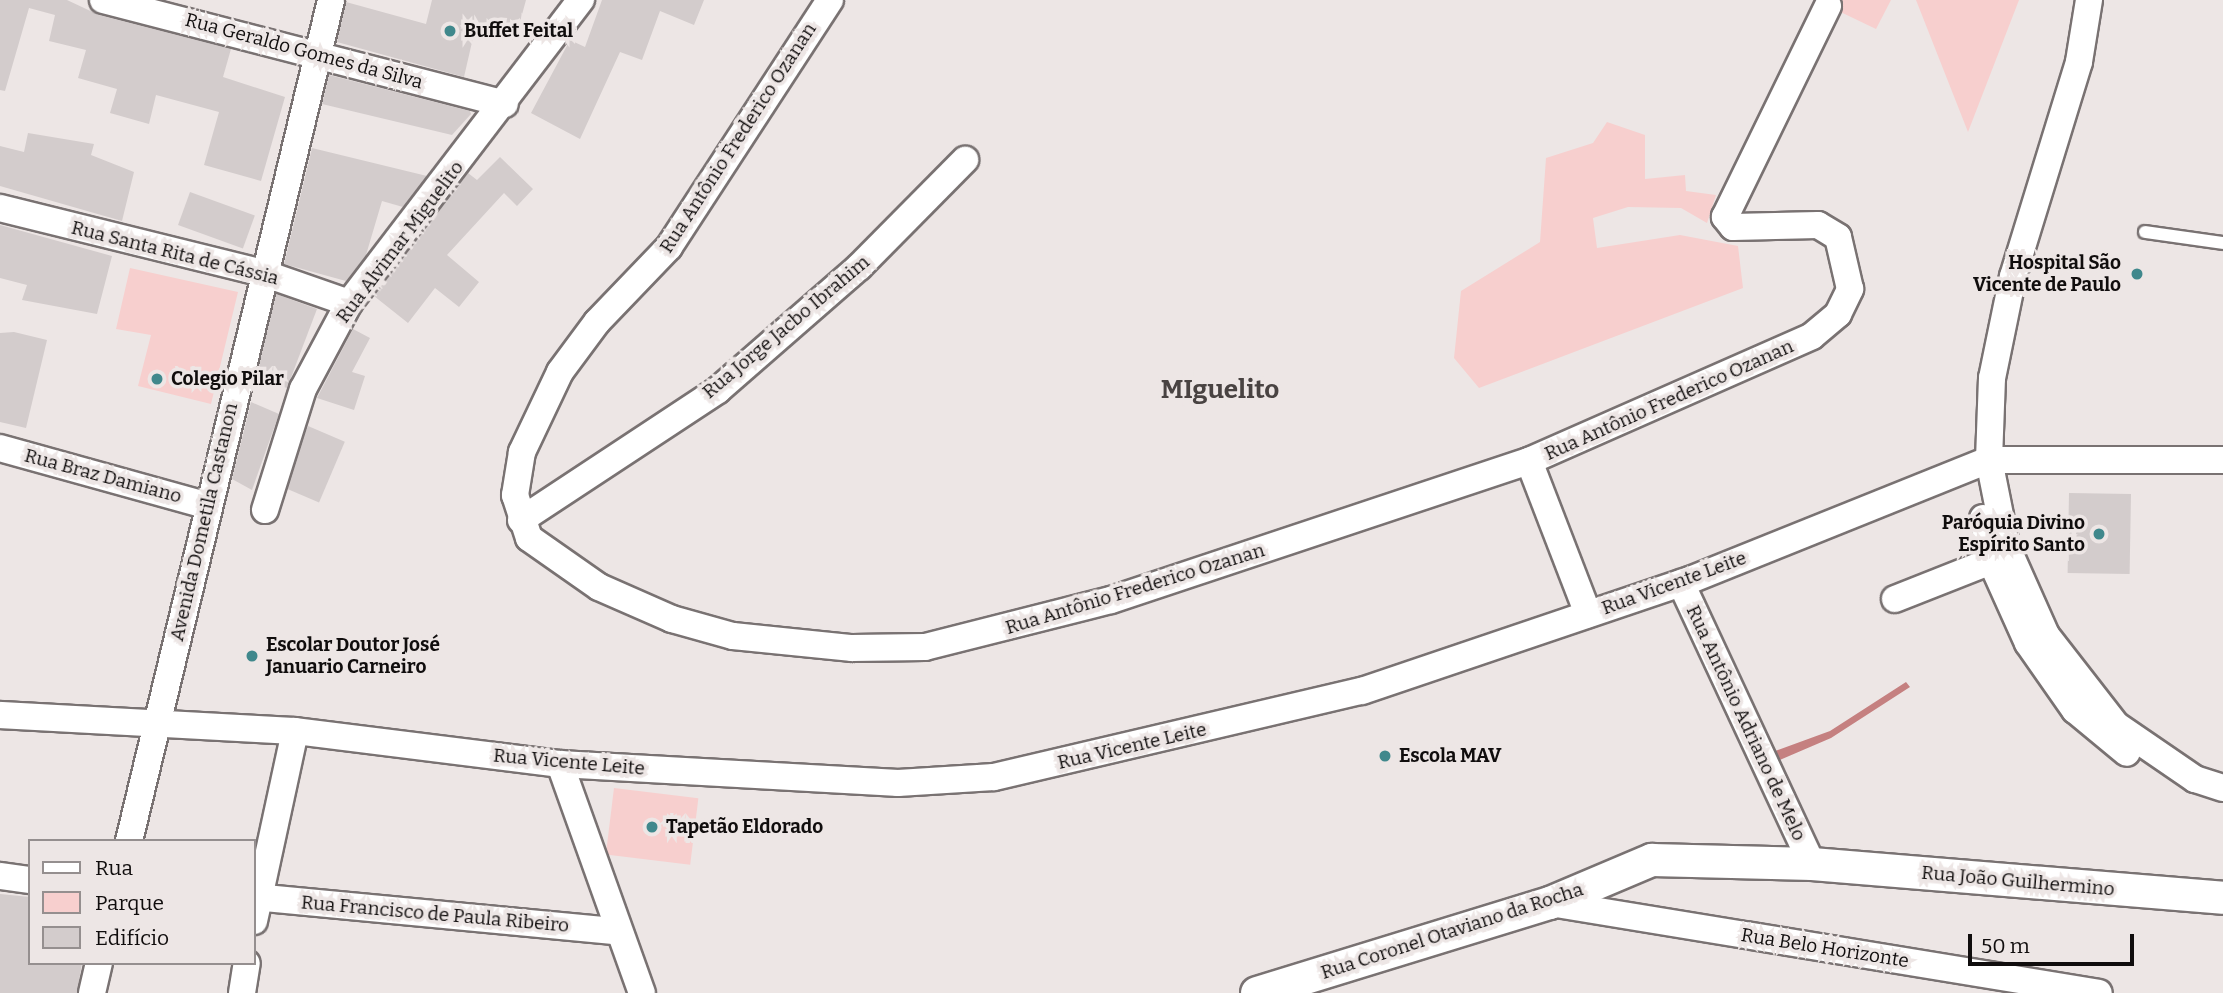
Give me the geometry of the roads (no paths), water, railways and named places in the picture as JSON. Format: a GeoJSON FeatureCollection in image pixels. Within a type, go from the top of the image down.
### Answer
{"type":"FeatureCollection","features":[{"type":"Feature","properties":{"kind":"street","name":"Rua Geraldo Gomes da Silva"},"geometry":{"type":"LineString","coordinates":[[103,0],[319,52],[505,104]]}},
{"type":"Feature","properties":{"kind":"street","name":"Avenida Dometila Castanon"},"geometry":{"type":"LineString","coordinates":[[129,839],[206,505],[331,0]]}},
{"type":"Feature","properties":{"kind":"street","name":"Rua Alvimar Miguelito"},"geometry":{"type":"LineString","coordinates":[[265,510],[303,389],[349,303],[505,104],[581,0]]}},
{"type":"Feature","properties":{"kind":"street","name":"Rua Antônio Frederico Ozanan"},"geometry":{"type":"LineString","coordinates":[[830,0],[669,247],[597,321],[560,372],[515,471],[520,520],[529,538],[557,561],[672,619],[807,647],[925,647],[1111,600],[1529,461],[1748,368],[1812,336],[1838,314],[1850,289],[1838,237],[1818,225],[1733,228],[1725,216],[1828,6]]}},
{"type":"Feature","properties":{"kind":"street"},"geometry":{"type":"LineString","coordinates":[[2090,0],[2079,62],[2013,276],[1992,378],[1981,463],[1991,561],[2028,643],[2075,710],[2145,765],[2201,793],[2223,797]]}},
{"type":"Feature","properties":{"kind":"street","name":"Rua Jorge Jacbo Ibrahim"},"geometry":{"type":"LineString","coordinates":[[520,520],[718,390],[859,267],[965,160]]}},
{"type":"Feature","properties":{"kind":"street","name":"Rua Santa Rita de Cássia"},"geometry":{"type":"LineString","coordinates":[[0,208],[263,273],[349,303]]}},
{"type":"Feature","properties":{"kind":"street","name":"Rua Braz Damiano"},"geometry":{"type":"LineString","coordinates":[[0,448],[206,505]]}},
{"type":"Feature","properties":{"kind":"street","name":"Rua Vicente Leite"},"geometry":{"type":"LineString","coordinates":[[0,715],[156,728],[295,731],[560,764],[898,783],[994,777],[1362,691],[1681,583],[1981,463],[2223,460]]}},
{"type":"Feature","properties":{"kind":"street"},"geometry":{"type":"LineString","coordinates":[[1529,461],[1588,614]]}},
{"type":"Feature","properties":{"kind":"street"},"geometry":{"type":"LineString","coordinates":[[1981,463],[2006,545],[2046,635],[2116,725],[2195,779],[2223,788]]}},
{"type":"Feature","properties":{"kind":"street"},"geometry":{"type":"LineString","coordinates":[[1895,599],[1991,561]]}},
{"type":"Feature","properties":{"kind":"street","name":"Rua Antônio Adriano de Melo"},"geometry":{"type":"LineString","coordinates":[[1681,583],[1812,864]]}},
{"type":"Feature","properties":{"kind":"street"},"geometry":{"type":"LineString","coordinates":[[256,901],[295,731]]}},
{"type":"Feature","properties":{"kind":"street"},"geometry":{"type":"LineString","coordinates":[[560,764],[616,931],[642,993]]}},
{"type":"Feature","properties":{"kind":"street","name":"Rua Coronel Otaviano da Rocha"},"geometry":{"type":"LineString","coordinates":[[1257,993],[1550,902],[1652,860],[1812,864]]}},
{"type":"Feature","properties":{"kind":"street","name":"Rua João Guilhermino"},"geometry":{"type":"LineString","coordinates":[[1812,864],[2223,898]]}},
{"type":"Feature","properties":{"kind":"street"},"geometry":{"type":"LineString","coordinates":[[0,876],[28,880]]}},
{"type":"Feature","properties":{"kind":"street","name":"Rua Belo Horizonte"},"geometry":{"type":"LineString","coordinates":[[1550,902],[2099,993]]}},
{"type":"Feature","properties":{"kind":"street","name":"Rua Francisco de Paula Ribeiro"},"geometry":{"type":"LineString","coordinates":[[256,905],[616,931]]}},
{"type":"Feature","properties":{"kind":"street"},"geometry":{"type":"LineString","coordinates":[[92,993],[99,965]]}},
{"type":"Feature","properties":{"kind":"street"},"geometry":{"type":"LineString","coordinates":[[242,993],[247,965]]}},
{"type":"Feature","properties":{"kind":"lane"},"geometry":{"type":"LineString","coordinates":[[2145,232],[2223,243]]}},
{"type":"Feature","properties":{"kind":"place","name":"Buffet Feital"},"geometry":{"type":"Point","coordinates":[450,31]}},
{"type":"Feature","properties":{"kind":"place","name":"Hospital São Vicente de Paulo"},"geometry":{"type":"Point","coordinates":[2137,274]}},
{"type":"Feature","properties":{"kind":"place","name":"Colegio Pilar"},"geometry":{"type":"Point","coordinates":[157,379]}},
{"type":"Feature","properties":{"kind":"place","name":"Paróquia Divino Espírito Santo"},"geometry":{"type":"Point","coordinates":[2099,534]}},
{"type":"Feature","properties":{"kind":"place","name":"Escolar Doutor José Januario Carneiro"},"geometry":{"type":"Point","coordinates":[252,656]}},
{"type":"Feature","properties":{"kind":"place","name":"Escola MAV"},"geometry":{"type":"Point","coordinates":[1385,756]}},
{"type":"Feature","properties":{"kind":"place","name":"Tapetão Eldorado"},"geometry":{"type":"Point","coordinates":[652,827]}},
{"type":"Feature","properties":{"kind":"district","name":"MIguelito"},"geometry":{"type":"Point","coordinates":[1220,390]}}]}
